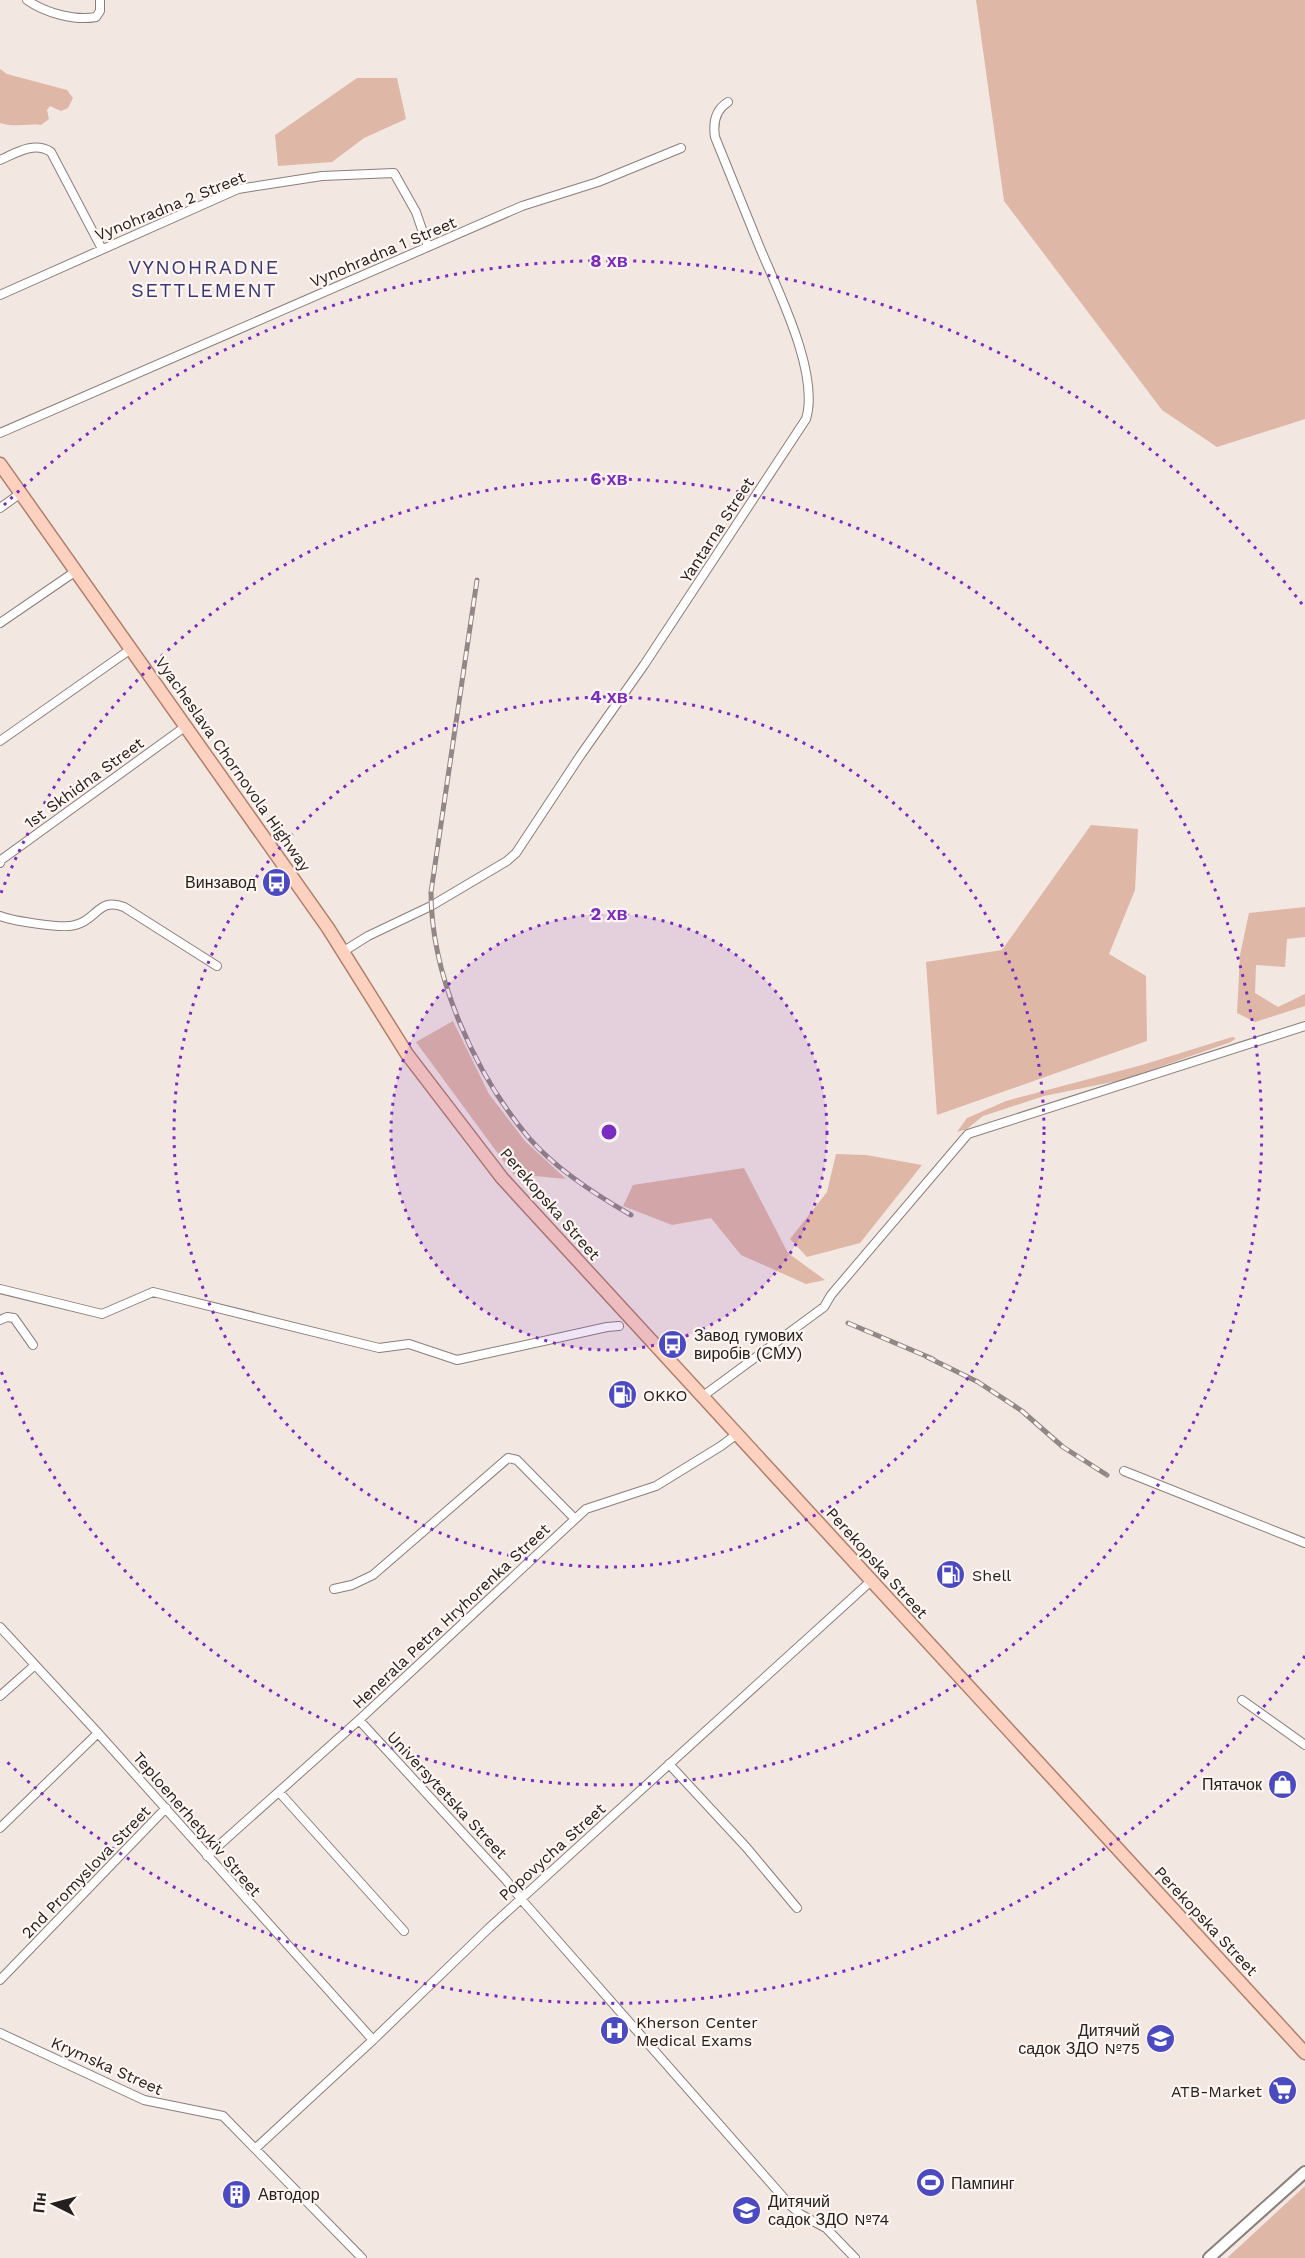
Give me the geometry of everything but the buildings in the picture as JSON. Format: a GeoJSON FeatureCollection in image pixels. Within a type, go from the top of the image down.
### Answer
{"type":"FeatureCollection","features":[{"type":"Feature","properties":{"kind":"main road","name":"Vyacheslava Chornovola Highway"},"geometry":{"type":"LineString","coordinates":[[0,464],[344,951],[398,1040],[433,1088]]}},
{"type":"Feature","properties":{"kind":"main road","name":"Perekopska Street"},"geometry":{"type":"LineString","coordinates":[[433,1088],[502,1178],[1305,2054]]}},
{"type":"Feature","properties":{"kind":"main road"},"geometry":{"type":"LineString","coordinates":[[1209,2258],[1305,2172]]}},
{"type":"Feature","properties":{"kind":"street"},"geometry":{"type":"LineString","coordinates":[[27,0],[34,6],[56,14],[88,19],[96,17],[100,11],[100,0]]}},
{"type":"Feature","properties":{"kind":"street","name":"Yantarna Street"},"geometry":{"type":"LineString","coordinates":[[344,951],[368,936],[431,906],[507,861],[516,853],[644,665],[806,419],[809,397],[797,336],[713,129],[719,110],[728,102]]}},
{"type":"Feature","properties":{"kind":"street"},"geometry":{"type":"LineString","coordinates":[[0,160],[33,147],[51,152],[102,249]]}},
{"type":"Feature","properties":{"kind":"street","name":"Vynohradna 1 Street"},"geometry":{"type":"LineString","coordinates":[[0,433],[522,206],[598,182],[681,148]]}},
{"type":"Feature","properties":{"kind":"street","name":"Vynohradna 2 Street"},"geometry":{"type":"LineString","coordinates":[[0,295],[249,186],[322,176],[394,173],[416,212],[428,247]]}},
{"type":"Feature","properties":{"kind":"street"},"geometry":{"type":"LineString","coordinates":[[0,508],[21,493]]}},
{"type":"Feature","properties":{"kind":"street"},"geometry":{"type":"LineString","coordinates":[[0,623],[76,571]]}},
{"type":"Feature","properties":{"kind":"street"},"geometry":{"type":"LineString","coordinates":[[0,741],[131,649]]}},
{"type":"Feature","properties":{"kind":"street","name":"1st Skhidna Street"},"geometry":{"type":"LineString","coordinates":[[0,863],[1,860],[186,726]]}},
{"type":"Feature","properties":{"kind":"street"},"geometry":{"type":"LineString","coordinates":[[0,916],[59,926],[74,926],[89,919],[102,905],[114,903],[124,907],[217,966]]}},
{"type":"Feature","properties":{"kind":"street"},"geometry":{"type":"LineString","coordinates":[[703,1396],[824,1307],[831,1295],[968,1134],[1305,1026]]}},
{"type":"Feature","properties":{"kind":"street"},"geometry":{"type":"LineString","coordinates":[[0,1288],[102,1314],[153,1292],[379,1348],[409,1344],[458,1360],[619,1326]]}},
{"type":"Feature","properties":{"kind":"street"},"geometry":{"type":"LineString","coordinates":[[0,1320],[7,1317],[14,1318],[33,1345]]}},
{"type":"Feature","properties":{"kind":"street","name":"Henerala Petra Hryhorenka Street"},"geometry":{"type":"LineString","coordinates":[[207,1856],[359,1720],[574,1519],[591,1506],[656,1486],[737,1434]]}},
{"type":"Feature","properties":{"kind":"street"},"geometry":{"type":"LineString","coordinates":[[334,1589],[352,1585],[373,1575],[508,1458],[512,1457],[517,1460],[574,1519]]}},
{"type":"Feature","properties":{"kind":"street"},"geometry":{"type":"LineString","coordinates":[[1124,1471],[1305,1543]]}},
{"type":"Feature","properties":{"kind":"street","name":"Popovycha Street"},"geometry":{"type":"LineString","coordinates":[[256,2148],[373,2040],[454,1960],[871,1581]]}},
{"type":"Feature","properties":{"kind":"street","name":"Teploenerhetykiv Street"},"geometry":{"type":"LineString","coordinates":[[0,1627],[166,1808],[373,2040]]}},
{"type":"Feature","properties":{"kind":"street"},"geometry":{"type":"LineString","coordinates":[[0,1696],[34,1665]]}},
{"type":"Feature","properties":{"kind":"street"},"geometry":{"type":"LineString","coordinates":[[1242,1700],[1305,1745]]}},
{"type":"Feature","properties":{"kind":"street","name":"Universytetska Street"},"geometry":{"type":"LineString","coordinates":[[359,1720],[506,1880],[790,2205],[800,2214],[826,2228],[855,2258]]}},
{"type":"Feature","properties":{"kind":"street"},"geometry":{"type":"LineString","coordinates":[[0,1828],[98,1733]]}},
{"type":"Feature","properties":{"kind":"street"},"geometry":{"type":"LineString","coordinates":[[669,1764],[746,1847],[797,1908]]}},
{"type":"Feature","properties":{"kind":"street"},"geometry":{"type":"LineString","coordinates":[[279,1792],[404,1931]]}},
{"type":"Feature","properties":{"kind":"street","name":"2nd Promyslova Street"},"geometry":{"type":"LineString","coordinates":[[0,1980],[166,1808]]}},
{"type":"Feature","properties":{"kind":"street","name":"Krymska Street"},"geometry":{"type":"LineString","coordinates":[[0,2033],[144,2100],[223,2116],[362,2258]]}},
{"type":"Feature","properties":{"kind":"shaded area"},"geometry":{"type":"Polygon","coordinates":[[[976,0],[1305,0],[1305,419],[1217,447],[1162,410],[1004,201],[976,0]]]}},
{"type":"Feature","properties":{"kind":"shaded area"},"geometry":{"type":"Polygon","coordinates":[[[0,69],[7,74],[67,90],[73,98],[68,108],[61,111],[50,106],[47,110],[49,119],[41,125],[0,123],[0,69]]]}},
{"type":"Feature","properties":{"kind":"shaded area"},"geometry":{"type":"Polygon","coordinates":[[[357,78],[397,78],[406,119],[364,138],[332,162],[278,166],[275,135],[357,78]]]}},
{"type":"Feature","properties":{"kind":"shaded area"},"geometry":{"type":"Polygon","coordinates":[[[1091,825],[1138,829],[1135,890],[1109,954],[1146,976],[1147,1041],[937,1115],[926,962],[1002,950],[1091,825]]]}},
{"type":"Feature","properties":{"kind":"shaded area"},"geometry":{"type":"Polygon","coordinates":[[[1305,907],[1305,937],[1287,939],[1285,967],[1256,965],[1255,993],[1278,1007],[1305,994],[1305,1006],[1255,1022],[1237,1013],[1240,955],[1249,913],[1305,907]]]}},
{"type":"Feature","properties":{"kind":"shaded area"},"geometry":{"type":"Polygon","coordinates":[[[453,1021],[489,1094],[525,1141],[566,1179],[513,1174],[416,1042],[453,1021]]]}},
{"type":"Feature","properties":{"kind":"shaded area"},"geometry":{"type":"Polygon","coordinates":[[[1232,1037],[1236,1038],[1231,1042],[1122,1080],[1044,1096],[983,1116],[967,1129],[957,1132],[967,1118],[1006,1101],[1142,1065],[1232,1037]]]}},
{"type":"Feature","properties":{"kind":"shaded area"},"geometry":{"type":"Polygon","coordinates":[[[836,1154],[866,1155],[922,1165],[860,1243],[807,1257],[790,1239],[827,1192],[836,1154]]]}},
{"type":"Feature","properties":{"kind":"shaded area"},"geometry":{"type":"Polygon","coordinates":[[[744,1168],[788,1253],[825,1280],[806,1284],[741,1255],[711,1218],[672,1225],[623,1206],[633,1185],[744,1168]]]}},
{"type":"Feature","properties":{"kind":"shaded area"},"geometry":{"type":"Polygon","coordinates":[[[1305,2186],[1305,2258],[1227,2258],[1305,2186]]]}},
{"type":"Feature","properties":{"kind":"railway"},"geometry":{"type":"LineString","coordinates":[[477,580],[431,892],[433,924],[439,957],[460,1023],[474,1054],[509,1113],[529,1138],[564,1171],[631,1215]]}},
{"type":"Feature","properties":{"kind":"railway"},"geometry":{"type":"LineString","coordinates":[[848,1323],[933,1359]]}},
{"type":"Feature","properties":{"kind":"railway"},"geometry":{"type":"LineString","coordinates":[[927,1357],[978,1382],[1022,1411],[1063,1447],[1107,1475]]}},
{"type":"Feature","properties":{"kind":"place","name":"Винзавод"},"geometry":{"type":"Point","coordinates":[277,882]}},
{"type":"Feature","properties":{"kind":"place","name":"Завод гумових виробів (СМУ)"},"geometry":{"type":"Point","coordinates":[673,1344]}},
{"type":"Feature","properties":{"kind":"place","name":"OKKO"},"geometry":{"type":"Point","coordinates":[622,1395]}},
{"type":"Feature","properties":{"kind":"place","name":"Shell"},"geometry":{"type":"Point","coordinates":[951,1575]}},
{"type":"Feature","properties":{"kind":"place","name":"Пятачок"},"geometry":{"type":"Point","coordinates":[1283,1784]}},
{"type":"Feature","properties":{"kind":"place","name":"Kherson Center Medical Exams"},"geometry":{"type":"Point","coordinates":[615,2031]}},
{"type":"Feature","properties":{"kind":"place","name":"Дитячий садок ЗДО №75"},"geometry":{"type":"Point","coordinates":[1161,2039]}},
{"type":"Feature","properties":{"kind":"place","name":"ATB-Market"},"geometry":{"type":"Point","coordinates":[1283,2091]}},
{"type":"Feature","properties":{"kind":"place","name":"Пампинг"},"geometry":{"type":"Point","coordinates":[930,2183]}},
{"type":"Feature","properties":{"kind":"place","name":"Автодор"},"geometry":{"type":"Point","coordinates":[237,2194]}},
{"type":"Feature","properties":{"kind":"place","name":"Дитячий садок ЗДО №74"},"geometry":{"type":"Point","coordinates":[747,2210]}},
{"type":"Feature","properties":{"kind":"district","name":"VYNOHRADNE SETTLEMENT"},"geometry":{"type":"Point","coordinates":[204,278]}}]}
